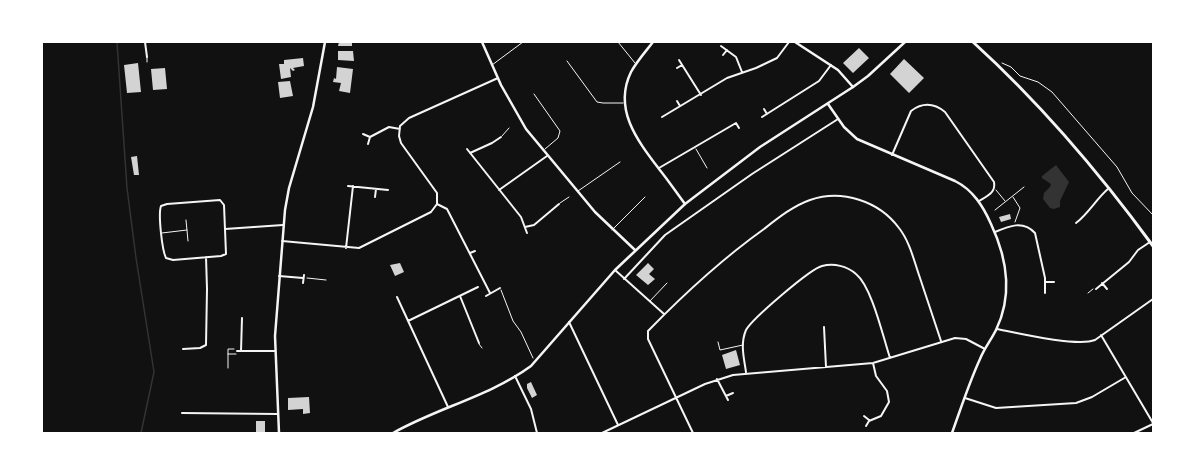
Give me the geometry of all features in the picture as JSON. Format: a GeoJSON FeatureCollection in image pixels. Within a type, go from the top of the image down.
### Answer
{"type":"FeatureCollection","features":[{"type":"Feature","properties":{"kind":"main road"},"geometry":{"type":"LineString","coordinates":[[279,433],[275,351],[282,241],[289,188],[316,96],[324,42]]}},
{"type":"Feature","properties":{"kind":"main road"},"geometry":{"type":"LineString","coordinates":[[482,42],[492,66],[520,119],[543,151],[577,192],[612,230],[635,250]]}},
{"type":"Feature","properties":{"kind":"main road"},"geometry":{"type":"LineString","coordinates":[[653,42],[636,64],[628,81],[625,103],[627,116],[631,129],[685,204]]}},
{"type":"Feature","properties":{"kind":"main road"},"geometry":{"type":"LineString","coordinates":[[795,42],[844,74],[853,87]]}},
{"type":"Feature","properties":{"kind":"main road"},"geometry":{"type":"LineString","coordinates":[[393,433],[515,376],[535,362],[568,322],[615,270],[685,204],[760,147],[853,87],[905,42]]}},
{"type":"Feature","properties":{"kind":"main road"},"geometry":{"type":"LineString","coordinates":[[972,42],[1010,77],[1057,125],[1109,188],[1153,246]]}},
{"type":"Feature","properties":{"kind":"main road"},"geometry":{"type":"LineString","coordinates":[[828,104],[844,127],[857,139],[955,181],[967,188],[979,201],[995,232],[1004,260],[1007,279],[1004,308],[997,329],[985,349],[952,433]]}},
{"type":"Feature","properties":{"kind":"street"},"geometry":{"type":"LineString","coordinates":[[145,42],[147,57]]}},
{"type":"Feature","properties":{"kind":"street"},"geometry":{"type":"LineString","coordinates":[[662,117],[701,95],[727,78],[762,66],[777,58],[789,42]]}},
{"type":"Feature","properties":{"kind":"street"},"geometry":{"type":"LineString","coordinates":[[721,46],[736,57],[742,72]]}},
{"type":"Feature","properties":{"kind":"street"},"geometry":{"type":"LineString","coordinates":[[723,55],[727,50]]}},
{"type":"Feature","properties":{"kind":"street"},"geometry":{"type":"LineString","coordinates":[[679,60],[701,95]]}},
{"type":"Feature","properties":{"kind":"street"},"geometry":{"type":"LineString","coordinates":[[677,68],[682,65]]}},
{"type":"Feature","properties":{"kind":"street"},"geometry":{"type":"LineString","coordinates":[[762,117],[819,81],[831,65]]}},
{"type":"Feature","properties":{"kind":"street"},"geometry":{"type":"LineString","coordinates":[[282,241],[346,248],[364,247],[431,212],[437,204],[437,193],[401,143],[400,129],[403,123],[409,118],[498,78]]}},
{"type":"Feature","properties":{"kind":"street"},"geometry":{"type":"LineString","coordinates":[[677,102],[680,106]]}},
{"type":"Feature","properties":{"kind":"street"},"geometry":{"type":"LineString","coordinates":[[892,154],[911,111],[921,105],[935,106],[945,112],[993,181],[994,188],[992,193],[979,201]]}},
{"type":"Feature","properties":{"kind":"street"},"geometry":{"type":"LineString","coordinates":[[764,109],[767,114]]}},
{"type":"Feature","properties":{"kind":"street"},"geometry":{"type":"LineString","coordinates":[[624,279],[665,235],[741,181],[838,119]]}},
{"type":"Feature","properties":{"kind":"street"},"geometry":{"type":"LineString","coordinates":[[659,168],[736,123],[739,128]]}},
{"type":"Feature","properties":{"kind":"street"},"geometry":{"type":"LineString","coordinates":[[368,144],[370,137],[390,127],[400,129]]}},
{"type":"Feature","properties":{"kind":"street"},"geometry":{"type":"LineString","coordinates":[[363,134],[370,137]]}},
{"type":"Feature","properties":{"kind":"street"},"geometry":{"type":"LineString","coordinates":[[470,153],[492,144],[502,137]]}},
{"type":"Feature","properties":{"kind":"street"},"geometry":{"type":"LineString","coordinates":[[467,149],[521,218],[527,233]]}},
{"type":"Feature","properties":{"kind":"street"},"geometry":{"type":"LineString","coordinates":[[499,190],[548,156]]}},
{"type":"Feature","properties":{"kind":"street"},"geometry":{"type":"LineString","coordinates":[[348,186],[388,190]]}},
{"type":"Feature","properties":{"kind":"street"},"geometry":{"type":"LineString","coordinates":[[346,248],[353,186]]}},
{"type":"Feature","properties":{"kind":"street"},"geometry":{"type":"LineString","coordinates":[[1076,223],[1086,215],[1097,198],[1109,188]]}},
{"type":"Feature","properties":{"kind":"street"},"geometry":{"type":"LineString","coordinates":[[376,189],[376,197]]}},
{"type":"Feature","properties":{"kind":"street"},"geometry":{"type":"LineString","coordinates":[[693,433],[647,336],[648,331],[723,259],[785,213],[809,200],[825,196],[855,198],[872,204],[886,214],[900,229],[910,246],[941,341]]}},
{"type":"Feature","properties":{"kind":"street"},"geometry":{"type":"LineString","coordinates":[[217,200],[221,201],[224,205],[226,254],[221,256],[168,259],[164,252],[162,233],[160,210],[163,204],[217,200]]}},
{"type":"Feature","properties":{"kind":"street"},"geometry":{"type":"LineString","coordinates":[[437,204],[447,209],[490,293]]}},
{"type":"Feature","properties":{"kind":"street"},"geometry":{"type":"LineString","coordinates":[[525,227],[534,225],[559,204]]}},
{"type":"Feature","properties":{"kind":"street"},"geometry":{"type":"LineString","coordinates":[[550,206],[553,210]]}},
{"type":"Feature","properties":{"kind":"street"},"geometry":{"type":"LineString","coordinates":[[225,229],[284,225]]}},
{"type":"Feature","properties":{"kind":"street"},"geometry":{"type":"LineString","coordinates":[[995,232],[1015,225],[1023,225],[1031,229],[1038,239],[1046,282],[1045,293]]}},
{"type":"Feature","properties":{"kind":"street"},"geometry":{"type":"LineString","coordinates":[[1096,289],[1129,262],[1138,250],[1150,242]]}},
{"type":"Feature","properties":{"kind":"street"},"geometry":{"type":"LineString","coordinates":[[470,253],[475,250]]}},
{"type":"Feature","properties":{"kind":"street"},"geometry":{"type":"LineString","coordinates":[[183,349],[200,348],[206,345],[206,257]]}},
{"type":"Feature","properties":{"kind":"street"},"geometry":{"type":"LineString","coordinates":[[746,372],[743,345],[746,331],[754,319],[813,270],[822,266],[838,265],[857,274],[866,286],[890,358]]}},
{"type":"Feature","properties":{"kind":"street"},"geometry":{"type":"LineString","coordinates":[[615,270],[664,314]]}},
{"type":"Feature","properties":{"kind":"street"},"geometry":{"type":"LineString","coordinates":[[303,283],[304,274]]}},
{"type":"Feature","properties":{"kind":"street"},"geometry":{"type":"LineString","coordinates":[[279,276],[303,278]]}},
{"type":"Feature","properties":{"kind":"street"},"geometry":{"type":"LineString","coordinates":[[1046,282],[1054,282]]}},
{"type":"Feature","properties":{"kind":"street"},"geometry":{"type":"LineString","coordinates":[[1102,284],[1107,289]]}},
{"type":"Feature","properties":{"kind":"street"},"geometry":{"type":"LineString","coordinates":[[408,321],[478,287]]}},
{"type":"Feature","properties":{"kind":"street"},"geometry":{"type":"LineString","coordinates":[[486,296],[500,288]]}},
{"type":"Feature","properties":{"kind":"street"},"geometry":{"type":"LineString","coordinates":[[460,296],[479,343]]}},
{"type":"Feature","properties":{"kind":"street"},"geometry":{"type":"LineString","coordinates":[[397,297],[448,407]]}},
{"type":"Feature","properties":{"kind":"street"},"geometry":{"type":"LineString","coordinates":[[997,329],[1062,340],[1090,341],[1153,299]]}},
{"type":"Feature","properties":{"kind":"street"},"geometry":{"type":"LineString","coordinates":[[242,318],[242,351]]}},
{"type":"Feature","properties":{"kind":"street"},"geometry":{"type":"LineString","coordinates":[[568,322],[618,425]]}},
{"type":"Feature","properties":{"kind":"street"},"geometry":{"type":"LineString","coordinates":[[824,327],[826,367]]}},
{"type":"Feature","properties":{"kind":"street"},"geometry":{"type":"LineString","coordinates":[[1101,335],[1153,423],[1134,433]]}},
{"type":"Feature","properties":{"kind":"street"},"geometry":{"type":"LineString","coordinates":[[602,433],[717,379],[746,372],[873,363],[941,341],[955,338],[966,339],[985,349]]}},
{"type":"Feature","properties":{"kind":"street"},"geometry":{"type":"LineString","coordinates":[[237,350],[275,351]]}},
{"type":"Feature","properties":{"kind":"street"},"geometry":{"type":"LineString","coordinates":[[866,426],[869,420],[881,416],[889,402],[887,391],[876,376],[873,363]]}},
{"type":"Feature","properties":{"kind":"street"},"geometry":{"type":"LineString","coordinates":[[515,376],[531,409],[537,433]]}},
{"type":"Feature","properties":{"kind":"street"},"geometry":{"type":"LineString","coordinates":[[965,398],[996,408],[1076,403],[1092,397],[1126,377]]}},
{"type":"Feature","properties":{"kind":"street"},"geometry":{"type":"LineString","coordinates":[[717,379],[728,400]]}},
{"type":"Feature","properties":{"kind":"street"},"geometry":{"type":"LineString","coordinates":[[726,396],[733,393]]}},
{"type":"Feature","properties":{"kind":"street"},"geometry":{"type":"LineString","coordinates":[[182,413],[277,414]]}},
{"type":"Feature","properties":{"kind":"street"},"geometry":{"type":"LineString","coordinates":[[864,416],[869,420]]}},
{"type":"Feature","properties":{"kind":"lane"},"geometry":{"type":"LineString","coordinates":[[492,66],[523,42]]}},
{"type":"Feature","properties":{"kind":"lane"},"geometry":{"type":"LineString","coordinates":[[618,42],[636,64]]}},
{"type":"Feature","properties":{"kind":"lane"},"geometry":{"type":"LineString","coordinates":[[147,57],[148,62]]}},
{"type":"Feature","properties":{"kind":"lane"},"geometry":{"type":"LineString","coordinates":[[567,61],[596,102],[603,104],[625,103]]}},
{"type":"Feature","properties":{"kind":"lane"},"geometry":{"type":"LineString","coordinates":[[534,94],[560,131],[558,138],[543,151]]}},
{"type":"Feature","properties":{"kind":"lane"},"geometry":{"type":"LineString","coordinates":[[502,137],[509,128]]}},
{"type":"Feature","properties":{"kind":"lane"},"geometry":{"type":"LineString","coordinates":[[577,192],[620,162]]}},
{"type":"Feature","properties":{"kind":"lane"},"geometry":{"type":"LineString","coordinates":[[612,230],[645,196]]}},
{"type":"Feature","properties":{"kind":"lane"},"geometry":{"type":"LineString","coordinates":[[559,204],[569,197]]}},
{"type":"Feature","properties":{"kind":"lane"},"geometry":{"type":"LineString","coordinates":[[186,220],[188,241]]}},
{"type":"Feature","properties":{"kind":"lane"},"geometry":{"type":"LineString","coordinates":[[162,233],[187,230]]}},
{"type":"Feature","properties":{"kind":"lane"},"geometry":{"type":"LineString","coordinates":[[650,301],[667,283]]}},
{"type":"Feature","properties":{"kind":"lane"},"geometry":{"type":"LineString","coordinates":[[718,342],[720,350],[743,345]]}},
{"type":"Feature","properties":{"kind":"lane"},"geometry":{"type":"LineString","coordinates":[[479,343],[482,348]]}},
{"type":"Feature","properties":{"kind":"path"},"geometry":{"type":"LineString","coordinates":[[999,60],[1020,76],[1038,82],[1052,92],[1117,167],[1132,193],[1153,216]]}},
{"type":"Feature","properties":{"kind":"path"},"geometry":{"type":"LineString","coordinates":[[695,147],[707,168]]}},
{"type":"Feature","properties":{"kind":"path"},"geometry":{"type":"LineString","coordinates":[[995,210],[1024,187]]}},
{"type":"Feature","properties":{"kind":"path"},"geometry":{"type":"LineString","coordinates":[[994,188],[1006,202]]}},
{"type":"Feature","properties":{"kind":"path"},"geometry":{"type":"LineString","coordinates":[[1012,196],[1020,208],[1015,222]]}},
{"type":"Feature","properties":{"kind":"path"},"geometry":{"type":"LineString","coordinates":[[303,278],[326,280]]}},
{"type":"Feature","properties":{"kind":"path"},"geometry":{"type":"LineString","coordinates":[[1088,293],[1095,287],[1096,289]]}},
{"type":"Feature","properties":{"kind":"path"},"geometry":{"type":"LineString","coordinates":[[500,288],[513,321],[521,332],[535,362]]}},
{"type":"Feature","properties":{"kind":"path"},"geometry":{"type":"LineString","coordinates":[[228,368],[228,349],[237,350]]}},
{"type":"Feature","properties":{"kind":"shaded area"},"geometry":{"type":"Polygon","coordinates":[[[1056,165],[1069,182],[1060,201],[1060,207],[1054,209],[1050,208],[1043,199],[1044,193],[1051,184],[1042,178],[1042,176],[1056,165]]]}},
{"type":"Feature","properties":{"kind":"building"},"geometry":{"type":"Polygon","coordinates":[[[339,42],[352,42],[352,46],[338,46],[339,42]]]}},
{"type":"Feature","properties":{"kind":"building"},"geometry":{"type":"Polygon","coordinates":[[[859,48],[869,58],[853,73],[843,63],[859,48]]]}},
{"type":"Feature","properties":{"kind":"building"},"geometry":{"type":"Polygon","coordinates":[[[338,51],[353,51],[354,61],[338,60],[338,51]]]}},
{"type":"Feature","properties":{"kind":"building"},"geometry":{"type":"Polygon","coordinates":[[[303,58],[304,66],[293,68],[295,70],[293,71],[290,68],[291,77],[281,79],[279,64],[284,64],[284,60],[303,58]]]}},
{"type":"Feature","properties":{"kind":"building"},"geometry":{"type":"Polygon","coordinates":[[[904,59],[924,78],[909,93],[890,74],[904,59]]]}},
{"type":"Feature","properties":{"kind":"building"},"geometry":{"type":"Polygon","coordinates":[[[138,63],[141,92],[127,93],[124,65],[138,63]]]}},
{"type":"Feature","properties":{"kind":"building"},"geometry":{"type":"Polygon","coordinates":[[[337,67],[353,69],[350,93],[339,91],[341,83],[333,82],[334,78],[336,79],[337,67]]]}},
{"type":"Feature","properties":{"kind":"building"},"geometry":{"type":"Polygon","coordinates":[[[165,68],[167,89],[153,90],[151,69],[165,68]]]}},
{"type":"Feature","properties":{"kind":"building"},"geometry":{"type":"Polygon","coordinates":[[[290,81],[293,96],[280,98],[278,82],[290,81]]]}},
{"type":"Feature","properties":{"kind":"building"},"geometry":{"type":"Polygon","coordinates":[[[137,156],[139,175],[134,175],[131,157],[137,156]]]}},
{"type":"Feature","properties":{"kind":"building"},"geometry":{"type":"Polygon","coordinates":[[[1010,214],[1011,219],[1001,222],[999,217],[1010,214]]]}},
{"type":"Feature","properties":{"kind":"building"},"geometry":{"type":"Polygon","coordinates":[[[400,263],[404,272],[395,276],[390,265],[400,263]]]}},
{"type":"Feature","properties":{"kind":"building"},"geometry":{"type":"Polygon","coordinates":[[[648,263],[654,269],[649,274],[655,279],[648,285],[636,275],[648,263]]]}},
{"type":"Feature","properties":{"kind":"building"},"geometry":{"type":"Polygon","coordinates":[[[736,350],[740,365],[726,369],[722,355],[736,350]]]}},
{"type":"Feature","properties":{"kind":"building"},"geometry":{"type":"Polygon","coordinates":[[[531,382],[537,395],[532,398],[527,388],[527,384],[531,382]]]}},
{"type":"Feature","properties":{"kind":"building"},"geometry":{"type":"Polygon","coordinates":[[[309,397],[310,413],[303,414],[303,409],[288,410],[288,398],[309,397]]]}},
{"type":"Feature","properties":{"kind":"building"},"geometry":{"type":"Polygon","coordinates":[[[256,421],[265,421],[265,433],[256,433],[256,421]]]}},
{"type":"Feature","properties":{"kind":"waterway"},"geometry":{"type":"LineString","coordinates":[[117,42],[127,188],[136,258],[154,372],[141,433]]}}]}
